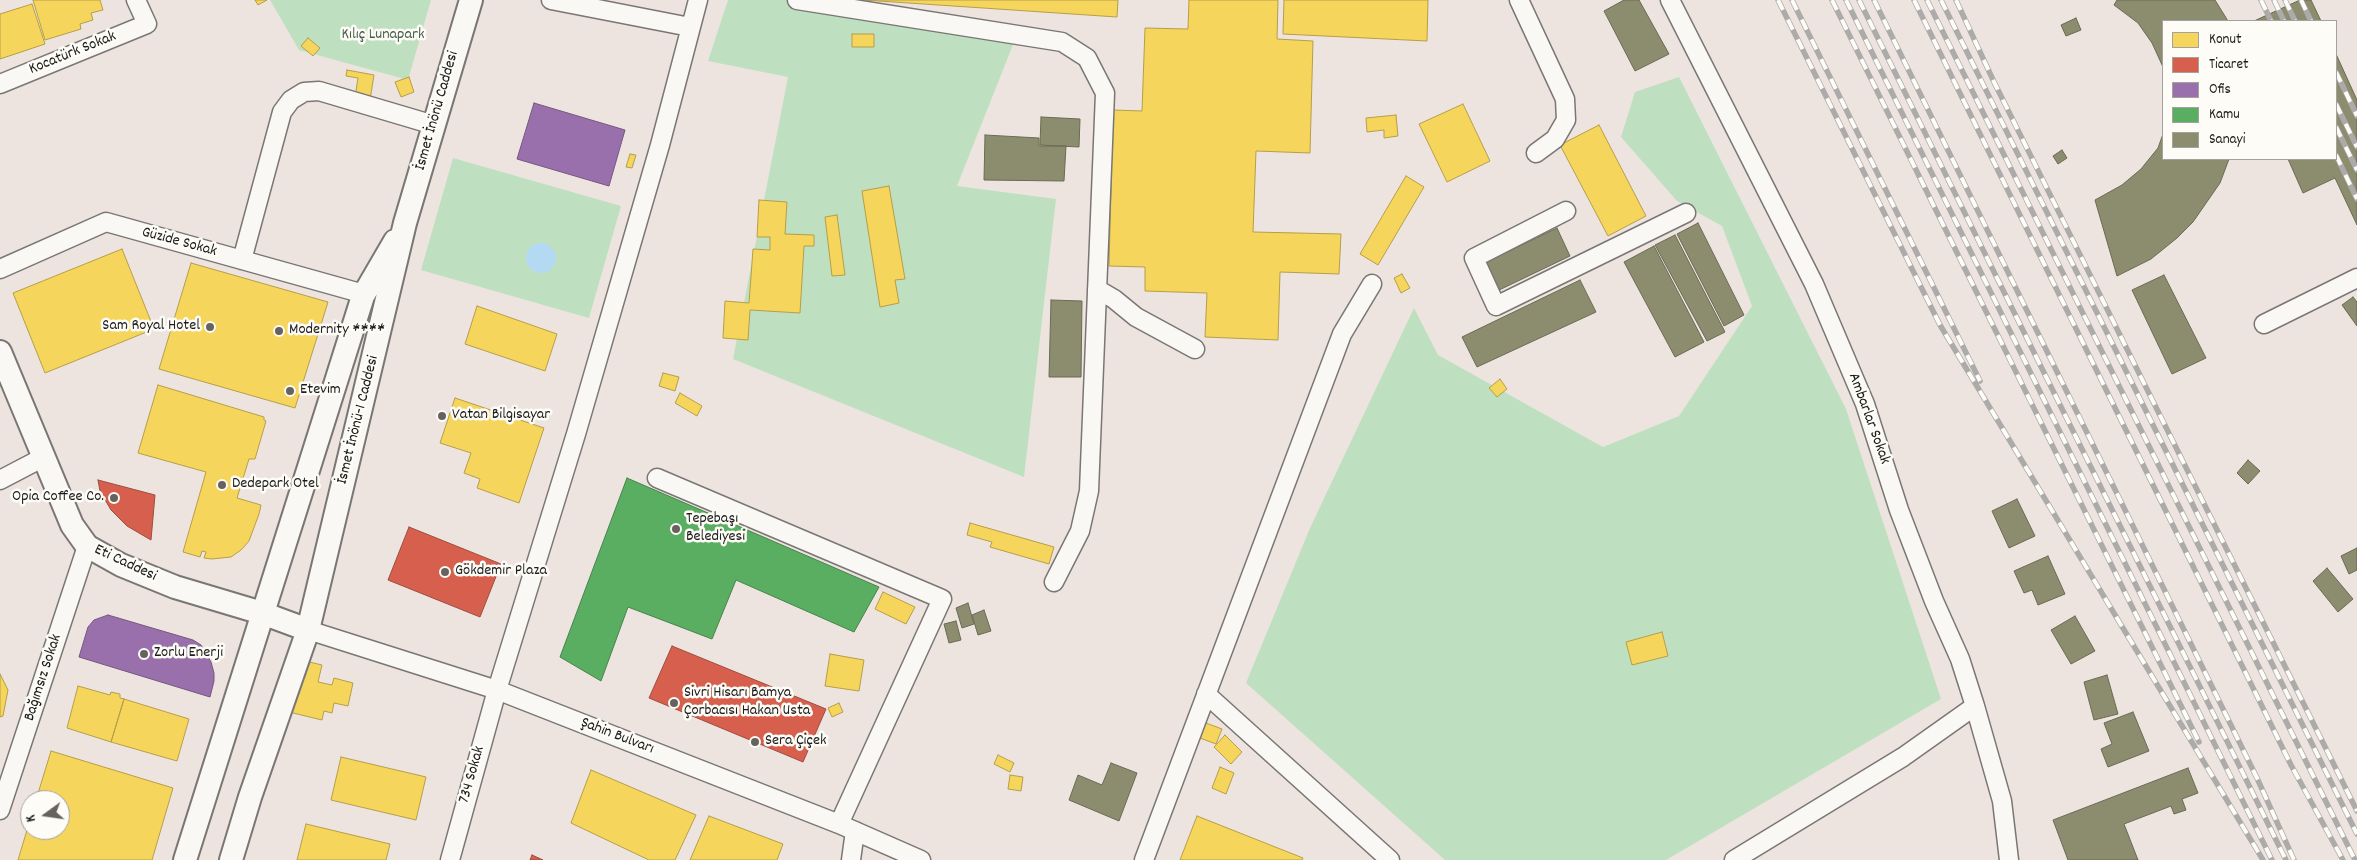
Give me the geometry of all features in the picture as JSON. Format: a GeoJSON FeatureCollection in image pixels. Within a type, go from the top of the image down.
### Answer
{"type":"FeatureCollection","features":[{"type":"Feature","properties":{"kind":"main road","name":"İsmet İnönü Caddesi"},"geometry":{"type":"LineString","coordinates":[[405,222],[471,0]]}},
{"type":"Feature","properties":{"kind":"main road","name":"İsmet İnönü-1 Caddesi"},"geometry":{"type":"LineString","coordinates":[[185,860],[364,294],[405,222]]}},
{"type":"Feature","properties":{"kind":"main road","name":"İsmet İnönü-1 Caddesi"},"geometry":{"type":"LineString","coordinates":[[231,860],[250,797],[308,630],[405,222]]}},
{"type":"Feature","properties":{"kind":"main road","name":"Eti Caddesi"},"geometry":{"type":"LineString","coordinates":[[0,352],[72,525],[87,546],[121,565],[175,587],[262,613],[308,630]]}},
{"type":"Feature","properties":{"kind":"street","name":"Kocatürk Sokak"},"geometry":{"type":"LineString","coordinates":[[0,84],[146,24],[136,0]]}},
{"type":"Feature","properties":{"kind":"street"},"geometry":{"type":"LineString","coordinates":[[551,0],[690,27]]}},
{"type":"Feature","properties":{"kind":"street","name":"734 Sokak"},"geometry":{"type":"LineString","coordinates":[[450,860],[497,690],[576,434],[660,145],[698,0]]}},
{"type":"Feature","properties":{"kind":"street"},"geometry":{"type":"LineString","coordinates":[[797,0],[1062,42],[1087,58],[1105,93],[1089,491],[1080,531],[1054,582]]}},
{"type":"Feature","properties":{"kind":"street"},"geometry":{"type":"LineString","coordinates":[[1519,0],[1565,99],[1566,120],[1555,139],[1536,153]]}},
{"type":"Feature","properties":{"kind":"street","name":"Ambarlar Sokak"},"geometry":{"type":"LineString","coordinates":[[1670,0],[1814,284],[1865,404],[1902,519],[1960,659],[1975,706],[2002,801],[2009,860]]}},
{"type":"Feature","properties":{"kind":"street"},"geometry":{"type":"LineString","coordinates":[[242,260],[282,112],[291,100],[304,92],[319,91],[434,125]]}},
{"type":"Feature","properties":{"kind":"street"},"geometry":{"type":"LineString","coordinates":[[1566,211],[1474,258],[1496,306],[1686,213]]}},
{"type":"Feature","properties":{"kind":"street","name":"Güzide Sokak"},"geometry":{"type":"LineString","coordinates":[[0,269],[106,222],[364,294]]}},
{"type":"Feature","properties":{"kind":"street"},"geometry":{"type":"LineString","coordinates":[[2264,324],[2357,278]]}},
{"type":"Feature","properties":{"kind":"street"},"geometry":{"type":"LineString","coordinates":[[1144,860],[1342,334],[1372,284]]}},
{"type":"Feature","properties":{"kind":"street"},"geometry":{"type":"LineString","coordinates":[[1097,289],[1114,299],[1136,317],[1195,349]]}},
{"type":"Feature","properties":{"kind":"street"},"geometry":{"type":"LineString","coordinates":[[0,480],[44,458]]}},
{"type":"Feature","properties":{"kind":"street"},"geometry":{"type":"LineString","coordinates":[[658,478],[942,599],[847,827],[851,860]]}},
{"type":"Feature","properties":{"kind":"street","name":"Bağımsız Sokak"},"geometry":{"type":"LineString","coordinates":[[0,810],[87,546]]}},
{"type":"Feature","properties":{"kind":"street","name":"Şahin Bulvarı"},"geometry":{"type":"LineString","coordinates":[[308,630],[497,690],[847,827],[921,860]]}},
{"type":"Feature","properties":{"kind":"street"},"geometry":{"type":"LineString","coordinates":[[1206,694],[1390,860]]}},
{"type":"Feature","properties":{"kind":"street"},"geometry":{"type":"LineString","coordinates":[[1734,860],[1903,757],[1975,706]]}},
{"type":"Feature","properties":{"kind":"green space","name":"Kılıç Lunapark"},"geometry":{"type":"Polygon","coordinates":[[[270,0],[431,0],[408,80],[299,50],[270,0]]]}},
{"type":"Feature","properties":{"kind":"green space"},"geometry":{"type":"Polygon","coordinates":[[[728,0],[830,0],[1018,32],[957,186],[1056,199],[1024,477],[733,359],[788,77],[708,61],[728,0]]]}},
{"type":"Feature","properties":{"kind":"green space"},"geometry":{"type":"Polygon","coordinates":[[[1679,77],[1846,409],[1941,699],[1666,860],[1445,860],[1246,683],[1310,528],[1414,308],[1438,355],[1603,447],[1679,416],[1752,306],[1722,226],[1677,201],[1621,137],[1635,92],[1679,77]]]}},
{"type":"Feature","properties":{"kind":"green space"},"geometry":{"type":"Polygon","coordinates":[[[453,158],[621,206],[589,318],[421,270],[453,158]]]}},
{"type":"Feature","properties":{"kind":"water"},"geometry":{"type":"Polygon","coordinates":[[[541,243],[552,247],[556,258],[552,269],[541,273],[530,269],[526,258],[530,247],[541,243]]]}},
{"type":"Feature","properties":{"kind":"building: Konut"},"geometry":{"type":"Polygon","coordinates":[[[33,0],[100,0],[103,10],[91,13],[93,20],[80,24],[81,29],[45,40],[33,0]]]}},
{"type":"Feature","properties":{"kind":"building: Konut"},"geometry":{"type":"Polygon","coordinates":[[[255,0],[267,0],[258,5],[255,0]]]}},
{"type":"Feature","properties":{"kind":"building: Konut"},"geometry":{"type":"Polygon","coordinates":[[[864,0],[1118,0],[1117,17],[864,0]]]}},
{"type":"Feature","properties":{"kind":"building: Konut"},"geometry":{"type":"Polygon","coordinates":[[[1189,0],[1278,0],[1277,39],[1313,41],[1310,153],[1256,151],[1253,232],[1341,234],[1339,274],[1280,272],[1278,340],[1205,337],[1207,293],[1145,291],[1145,267],[1109,266],[1113,110],[1142,111],[1145,28],[1188,29],[1189,0]]]}},
{"type":"Feature","properties":{"kind":"building: Konut"},"geometry":{"type":"Polygon","coordinates":[[[1284,0],[1428,0],[1427,41],[1283,34],[1284,0]]]}},
{"type":"Feature","properties":{"kind":"building: Konut"},"geometry":{"type":"Polygon","coordinates":[[[32,4],[45,44],[0,59],[0,14],[32,4]]]}},
{"type":"Feature","properties":{"kind":"building: Konut"},"geometry":{"type":"Polygon","coordinates":[[[852,34],[874,34],[874,47],[852,47],[852,34]]]}},
{"type":"Feature","properties":{"kind":"building: Konut"},"geometry":{"type":"Polygon","coordinates":[[[308,38],[320,48],[313,56],[301,46],[308,38]]]}},
{"type":"Feature","properties":{"kind":"building: Konut"},"geometry":{"type":"Polygon","coordinates":[[[347,70],[374,75],[370,100],[355,97],[358,78],[346,76],[347,70]]]}},
{"type":"Feature","properties":{"kind":"building: Konut"},"geometry":{"type":"Polygon","coordinates":[[[409,77],[414,92],[401,97],[395,82],[409,77]]]}},
{"type":"Feature","properties":{"kind":"building: Konut"},"geometry":{"type":"Polygon","coordinates":[[[1463,104],[1490,161],[1447,182],[1419,124],[1463,104]]]}},
{"type":"Feature","properties":{"kind":"building: Konut"},"geometry":{"type":"Polygon","coordinates":[[[1396,115],[1398,136],[1384,138],[1384,130],[1367,132],[1366,118],[1396,115]]]}},
{"type":"Feature","properties":{"kind":"building: Konut"},"geometry":{"type":"Polygon","coordinates":[[[1599,125],[1646,216],[1608,236],[1560,145],[1599,125]]]}},
{"type":"Feature","properties":{"kind":"building: Konut"},"geometry":{"type":"Polygon","coordinates":[[[630,154],[636,155],[632,168],[626,167],[630,154]]]}},
{"type":"Feature","properties":{"kind":"building: Konut"},"geometry":{"type":"Polygon","coordinates":[[[1406,176],[1424,187],[1378,265],[1360,254],[1406,176]]]}},
{"type":"Feature","properties":{"kind":"building: Konut"},"geometry":{"type":"Polygon","coordinates":[[[889,186],[905,279],[895,280],[899,303],[880,307],[862,191],[889,186]]]}},
{"type":"Feature","properties":{"kind":"building: Konut"},"geometry":{"type":"Polygon","coordinates":[[[759,200],[787,202],[785,234],[814,235],[814,246],[804,246],[800,313],[750,310],[748,340],[723,338],[725,301],[749,303],[753,249],[770,250],[770,237],[757,237],[759,200]]]}},
{"type":"Feature","properties":{"kind":"building: Konut"},"geometry":{"type":"Polygon","coordinates":[[[837,215],[845,275],[832,276],[825,217],[837,215]]]}},
{"type":"Feature","properties":{"kind":"building: Konut"},"geometry":{"type":"Polygon","coordinates":[[[122,249],[154,329],[45,373],[13,293],[122,249]]]}},
{"type":"Feature","properties":{"kind":"building: Konut"},"geometry":{"type":"Polygon","coordinates":[[[191,263],[328,302],[295,408],[159,369],[191,263]]]}},
{"type":"Feature","properties":{"kind":"building: Konut"},"geometry":{"type":"Polygon","coordinates":[[[1402,274],[1410,288],[1401,293],[1394,278],[1402,274]]]}},
{"type":"Feature","properties":{"kind":"building: Konut"},"geometry":{"type":"Polygon","coordinates":[[[477,306],[557,334],[545,371],[465,344],[477,306]]]}},
{"type":"Feature","properties":{"kind":"building: Konut"},"geometry":{"type":"Polygon","coordinates":[[[663,373],[679,377],[675,391],[659,386],[663,373]]]}},
{"type":"Feature","properties":{"kind":"building: Konut"},"geometry":{"type":"Polygon","coordinates":[[[1500,379],[1507,389],[1497,397],[1489,388],[1500,379]]]}},
{"type":"Feature","properties":{"kind":"building: Konut","name":"Dedepark Otel"},"geometry":{"type":"Polygon","coordinates":[[[158,385],[264,417],[266,421],[255,459],[249,459],[237,498],[261,505],[259,514],[249,541],[231,557],[212,559],[204,558],[206,552],[202,551],[200,557],[183,552],[206,472],[138,453],[158,385]]]}},
{"type":"Feature","properties":{"kind":"building: Konut"},"geometry":{"type":"Polygon","coordinates":[[[680,393],[702,406],[697,416],[675,403],[680,393]]]}},
{"type":"Feature","properties":{"kind":"building: Konut"},"geometry":{"type":"Polygon","coordinates":[[[455,398],[544,428],[519,503],[477,488],[480,479],[464,473],[471,453],[440,443],[455,398]]]}},
{"type":"Feature","properties":{"kind":"building: Konut"},"geometry":{"type":"Polygon","coordinates":[[[970,523],[1054,547],[1049,564],[990,547],[992,542],[967,535],[970,523]]]}},
{"type":"Feature","properties":{"kind":"building: Konut"},"geometry":{"type":"Polygon","coordinates":[[[883,592],[915,607],[906,624],[875,609],[883,592]]]}},
{"type":"Feature","properties":{"kind":"building: Konut"},"geometry":{"type":"Polygon","coordinates":[[[1662,632],[1668,656],[1632,665],[1626,642],[1662,632]]]}},
{"type":"Feature","properties":{"kind":"building: Konut"},"geometry":{"type":"Polygon","coordinates":[[[830,654],[864,660],[859,691],[825,686],[830,654]]]}},
{"type":"Feature","properties":{"kind":"building: Konut"},"geometry":{"type":"Polygon","coordinates":[[[301,660],[322,665],[318,682],[332,685],[334,678],[353,683],[348,706],[334,703],[332,713],[324,711],[322,720],[289,712],[301,660]]]}},
{"type":"Feature","properties":{"kind":"building: Konut"},"geometry":{"type":"Polygon","coordinates":[[[0,674],[8,690],[3,716],[0,717],[0,674]]]}},
{"type":"Feature","properties":{"kind":"building: Konut"},"geometry":{"type":"Polygon","coordinates":[[[78,686],[110,695],[111,692],[120,694],[120,698],[124,699],[111,742],[67,728],[78,686]]]}},
{"type":"Feature","properties":{"kind":"building: Konut"},"geometry":{"type":"Polygon","coordinates":[[[124,699],[189,719],[177,761],[111,742],[124,699]]]}},
{"type":"Feature","properties":{"kind":"building: Konut"},"geometry":{"type":"Polygon","coordinates":[[[839,703],[843,712],[832,717],[828,708],[839,703]]]}},
{"type":"Feature","properties":{"kind":"building: Konut"},"geometry":{"type":"Polygon","coordinates":[[[1206,723],[1222,729],[1216,744],[1200,738],[1206,723]]]}},
{"type":"Feature","properties":{"kind":"building: Konut"},"geometry":{"type":"Polygon","coordinates":[[[1225,735],[1242,752],[1231,764],[1214,747],[1225,735]]]}},
{"type":"Feature","properties":{"kind":"building: Konut"},"geometry":{"type":"Polygon","coordinates":[[[51,751],[173,788],[152,860],[18,860],[24,840],[70,840],[70,790],[39,790],[51,751]]]}},
{"type":"Feature","properties":{"kind":"building: Konut"},"geometry":{"type":"Polygon","coordinates":[[[998,755],[1014,763],[1010,772],[994,764],[998,755]]]}},
{"type":"Feature","properties":{"kind":"building: Konut"},"geometry":{"type":"Polygon","coordinates":[[[341,757],[426,777],[416,820],[331,800],[341,757]]]}},
{"type":"Feature","properties":{"kind":"building: Konut"},"geometry":{"type":"Polygon","coordinates":[[[1220,767],[1234,773],[1226,794],[1212,788],[1220,767]]]}},
{"type":"Feature","properties":{"kind":"building: Konut"},"geometry":{"type":"Polygon","coordinates":[[[591,770],[696,815],[675,860],[649,860],[571,823],[591,770]]]}},
{"type":"Feature","properties":{"kind":"building: Konut"},"geometry":{"type":"Polygon","coordinates":[[[1010,775],[1023,777],[1021,791],[1008,789],[1010,775]]]}},
{"type":"Feature","properties":{"kind":"building: Konut"},"geometry":{"type":"Polygon","coordinates":[[[709,816],[783,844],[777,860],[690,860],[709,816]]]}},
{"type":"Feature","properties":{"kind":"building: Konut"},"geometry":{"type":"Polygon","coordinates":[[[1197,816],[1303,858],[1302,860],[1180,860],[1197,816]]]}},
{"type":"Feature","properties":{"kind":"building: Konut"},"geometry":{"type":"Polygon","coordinates":[[[306,824],[390,844],[386,860],[297,860],[306,824]]]}},
{"type":"Feature","properties":{"kind":"building: Ticaret"},"geometry":{"type":"Polygon","coordinates":[[[98,480],[155,495],[151,540],[127,526],[111,510],[100,491],[98,480]]]}},
{"type":"Feature","properties":{"kind":"building: Ticaret","name":"Gökdemir Plaza"},"geometry":{"type":"Polygon","coordinates":[[[409,527],[501,564],[480,617],[388,580],[409,527]]]}},
{"type":"Feature","properties":{"kind":"building: Ticaret"},"geometry":{"type":"Polygon","coordinates":[[[672,646],[826,709],[803,762],[649,698],[672,646]]]}},
{"type":"Feature","properties":{"kind":"building: Ticaret"},"geometry":{"type":"Polygon","coordinates":[[[532,855],[543,860],[530,860],[532,855]]]}},
{"type":"Feature","properties":{"kind":"building: Ofis"},"geometry":{"type":"Polygon","coordinates":[[[534,103],[625,130],[609,186],[517,159],[534,103]]]}},
{"type":"Feature","properties":{"kind":"building: Ofis","name":"Zorlu Enerji"},"geometry":{"type":"Polygon","coordinates":[[[108,615],[193,640],[201,645],[211,662],[214,673],[210,697],[79,657],[88,627],[94,620],[108,615]]]}},
{"type":"Feature","properties":{"kind":"building: Kamu","name":"Tepebaşı Belediyesi"},"geometry":{"type":"Polygon","coordinates":[[[627,478],[879,587],[854,632],[736,580],[712,639],[628,607],[601,681],[560,657],[627,478]]]}},
{"type":"Feature","properties":{"kind":"building: Sanayi"},"geometry":{"type":"Polygon","coordinates":[[[1624,0],[1639,0],[1669,54],[1635,71],[1604,11],[1624,0]]]}},
{"type":"Feature","properties":{"kind":"building: Sanayi"},"geometry":{"type":"Polygon","coordinates":[[[2117,0],[2215,0],[2227,20],[2162,20],[2162,65],[2152,43],[2138,23],[2114,5],[2117,0]]]}},
{"type":"Feature","properties":{"kind":"building: Sanayi"},"geometry":{"type":"Polygon","coordinates":[[[2300,0],[2311,0],[2321,20],[2256,20],[2300,0]]]}},
{"type":"Feature","properties":{"kind":"building: Sanayi"},"geometry":{"type":"Polygon","coordinates":[[[2076,18],[2081,30],[2066,36],[2061,25],[2076,18]]]}},
{"type":"Feature","properties":{"kind":"building: Sanayi"},"geometry":{"type":"Polygon","coordinates":[[[2337,56],[2357,100],[2357,225],[2335,178],[2303,193],[2288,160],[2337,160],[2337,56]]]}},
{"type":"Feature","properties":{"kind":"building: Sanayi"},"geometry":{"type":"Polygon","coordinates":[[[1041,117],[1080,119],[1079,147],[1040,145],[1041,117]]]}},
{"type":"Feature","properties":{"kind":"building: Sanayi"},"geometry":{"type":"Polygon","coordinates":[[[985,135],[1039,138],[1039,146],[1066,146],[1064,181],[984,180],[985,135]]]}},
{"type":"Feature","properties":{"kind":"building: Sanayi"},"geometry":{"type":"Polygon","coordinates":[[[2162,137],[2162,160],[2229,160],[2220,183],[2193,222],[2151,259],[2117,276],[2095,200],[2122,185],[2141,169],[2158,148],[2162,137]]]}},
{"type":"Feature","properties":{"kind":"building: Sanayi"},"geometry":{"type":"Polygon","coordinates":[[[2062,150],[2067,158],[2058,164],[2053,156],[2062,150]]]}},
{"type":"Feature","properties":{"kind":"building: Sanayi"},"geometry":{"type":"Polygon","coordinates":[[[1698,223],[1744,315],[1724,326],[1677,234],[1698,223]]]}},
{"type":"Feature","properties":{"kind":"building: Sanayi"},"geometry":{"type":"Polygon","coordinates":[[[1557,228],[1570,256],[1495,292],[1482,264],[1557,228]]]}},
{"type":"Feature","properties":{"kind":"building: Sanayi"},"geometry":{"type":"Polygon","coordinates":[[[1675,235],[1725,332],[1707,341],[1655,245],[1675,235]]]}},
{"type":"Feature","properties":{"kind":"building: Sanayi"},"geometry":{"type":"Polygon","coordinates":[[[1654,246],[1704,342],[1675,357],[1624,262],[1654,246]]]}},
{"type":"Feature","properties":{"kind":"building: Sanayi"},"geometry":{"type":"Polygon","coordinates":[[[2164,275],[2206,358],[2172,374],[2132,290],[2164,275]]]}},
{"type":"Feature","properties":{"kind":"building: Sanayi"},"geometry":{"type":"Polygon","coordinates":[[[1580,280],[1596,312],[1477,367],[1462,337],[1580,280]]]}},
{"type":"Feature","properties":{"kind":"building: Sanayi"},"geometry":{"type":"Polygon","coordinates":[[[2353,297],[2357,302],[2357,326],[2342,305],[2353,297]]]}},
{"type":"Feature","properties":{"kind":"building: Sanayi"},"geometry":{"type":"Polygon","coordinates":[[[1051,300],[1082,301],[1081,377],[1049,377],[1051,300]]]}},
{"type":"Feature","properties":{"kind":"building: Sanayi"},"geometry":{"type":"Polygon","coordinates":[[[2248,460],[2260,471],[2248,484],[2237,473],[2248,460]]]}},
{"type":"Feature","properties":{"kind":"building: Sanayi"},"geometry":{"type":"Polygon","coordinates":[[[2017,499],[2035,536],[2009,548],[1992,511],[2017,499]]]}},
{"type":"Feature","properties":{"kind":"building: Sanayi"},"geometry":{"type":"Polygon","coordinates":[[[2357,548],[2357,570],[2349,574],[2341,556],[2357,548]]]}},
{"type":"Feature","properties":{"kind":"building: Sanayi"},"geometry":{"type":"Polygon","coordinates":[[[2048,556],[2065,594],[2038,605],[2032,590],[2024,593],[2014,571],[2048,556]]]}},
{"type":"Feature","properties":{"kind":"building: Sanayi"},"geometry":{"type":"Polygon","coordinates":[[[2327,568],[2353,599],[2338,612],[2313,581],[2327,568]]]}},
{"type":"Feature","properties":{"kind":"building: Sanayi"},"geometry":{"type":"Polygon","coordinates":[[[968,603],[974,624],[962,628],[956,608],[968,603]]]}},
{"type":"Feature","properties":{"kind":"building: Sanayi"},"geometry":{"type":"Polygon","coordinates":[[[984,610],[991,631],[978,635],[972,615],[984,610]]]}},
{"type":"Feature","properties":{"kind":"building: Sanayi"},"geometry":{"type":"Polygon","coordinates":[[[2075,616],[2095,651],[2071,664],[2051,630],[2075,616]]]}},
{"type":"Feature","properties":{"kind":"building: Sanayi"},"geometry":{"type":"Polygon","coordinates":[[[956,621],[961,640],[949,643],[944,624],[956,621]]]}},
{"type":"Feature","properties":{"kind":"building: Sanayi"},"geometry":{"type":"Polygon","coordinates":[[[2107,675],[2118,714],[2094,720],[2084,682],[2107,675]]]}},
{"type":"Feature","properties":{"kind":"building: Sanayi"},"geometry":{"type":"Polygon","coordinates":[[[2133,712],[2149,751],[2108,767],[2101,749],[2112,744],[2104,723],[2133,712]]]}},
{"type":"Feature","properties":{"kind":"building: Sanayi"},"geometry":{"type":"Polygon","coordinates":[[[1111,763],[1137,773],[1119,821],[1069,800],[1078,775],[1102,785],[1111,763]]]}},
{"type":"Feature","properties":{"kind":"building: Sanayi"},"geometry":{"type":"Polygon","coordinates":[[[2188,768],[2198,793],[2182,799],[2186,810],[2174,814],[2171,806],[2124,824],[2138,860],[2068,860],[2053,820],[2188,768]]]}},
{"type":"Feature","properties":{"kind":"railway"},"geometry":{"type":"LineString","coordinates":[[1778,0],[1940,325],[2263,860]]}},
{"type":"Feature","properties":{"kind":"railway"},"geometry":{"type":"LineString","coordinates":[[1792,0],[1980,381]]}},
{"type":"Feature","properties":{"kind":"railway"},"geometry":{"type":"LineString","coordinates":[[1832,0],[2199,742]]}},
{"type":"Feature","properties":{"kind":"railway"},"geometry":{"type":"LineString","coordinates":[[1846,0],[2272,860]]}},
{"type":"Feature","properties":{"kind":"railway"},"geometry":{"type":"LineString","coordinates":[[1859,0],[2286,860]]}},
{"type":"Feature","properties":{"kind":"railway"},"geometry":{"type":"LineString","coordinates":[[1874,0],[2257,778],[2294,860]]}},
{"type":"Feature","properties":{"kind":"railway"},"geometry":{"type":"LineString","coordinates":[[1914,0],[2291,765],[2343,860]]}},
{"type":"Feature","properties":{"kind":"railway"},"geometry":{"type":"LineString","coordinates":[[1927,0],[2355,860]]}},
{"type":"Feature","properties":{"kind":"railway"},"geometry":{"type":"LineString","coordinates":[[1941,0],[2357,834]]}},
{"type":"Feature","properties":{"kind":"railway"},"geometry":{"type":"LineString","coordinates":[[1956,0],[1994,82],[2357,811]]}},
{"type":"Feature","properties":{"kind":"railway"},"geometry":{"type":"LineString","coordinates":[[2261,0],[2271,20]]}},
{"type":"Feature","properties":{"kind":"railway"},"geometry":{"type":"LineString","coordinates":[[2274,0],[2284,20]]}},
{"type":"Feature","properties":{"kind":"railway"},"geometry":{"type":"LineString","coordinates":[[2285,0],[2295,20]]}},
{"type":"Feature","properties":{"kind":"railway"},"geometry":{"type":"LineString","coordinates":[[2301,0],[2311,20]]}},
{"type":"Feature","properties":{"kind":"railway"},"geometry":{"type":"LineString","coordinates":[[2337,74],[2357,116]]}},
{"type":"Feature","properties":{"kind":"railway"},"geometry":{"type":"LineString","coordinates":[[2337,106],[2357,147]]}},
{"type":"Feature","properties":{"kind":"railway"},"geometry":{"type":"LineString","coordinates":[[2337,129],[2357,170]]}},
{"type":"Feature","properties":{"kind":"railway"},"geometry":{"type":"LineString","coordinates":[[2337,157],[2357,199]]}},
{"type":"Feature","properties":{"kind":"place","name":"Sam Royal Hotel"},"geometry":{"type":"Point","coordinates":[210,327]}},
{"type":"Feature","properties":{"kind":"place","name":"Modernity ****"},"geometry":{"type":"Point","coordinates":[279,331]}},
{"type":"Feature","properties":{"kind":"place","name":"Etevim"},"geometry":{"type":"Point","coordinates":[290,391]}},
{"type":"Feature","properties":{"kind":"place","name":"Vatan Bilgisayar"},"geometry":{"type":"Point","coordinates":[442,416]}},
{"type":"Feature","properties":{"kind":"place","name":"Dedepark Otel"},"geometry":{"type":"Point","coordinates":[222,485]}},
{"type":"Feature","properties":{"kind":"place","name":"Opia Coffee Co."},"geometry":{"type":"Point","coordinates":[114,498]}},
{"type":"Feature","properties":{"kind":"place","name":"Tepebaşı Belediyesi"},"geometry":{"type":"Point","coordinates":[676,529]}},
{"type":"Feature","properties":{"kind":"place","name":"Gökdemir Plaza"},"geometry":{"type":"Point","coordinates":[445,572]}},
{"type":"Feature","properties":{"kind":"place","name":"Zorlu Enerji"},"geometry":{"type":"Point","coordinates":[144,654]}},
{"type":"Feature","properties":{"kind":"place","name":"Sivri Hisarı Bamya Çorbacısı Hakan Usta"},"geometry":{"type":"Point","coordinates":[674,703]}},
{"type":"Feature","properties":{"kind":"place","name":"Sera Çiçek"},"geometry":{"type":"Point","coordinates":[755,742]}}]}
